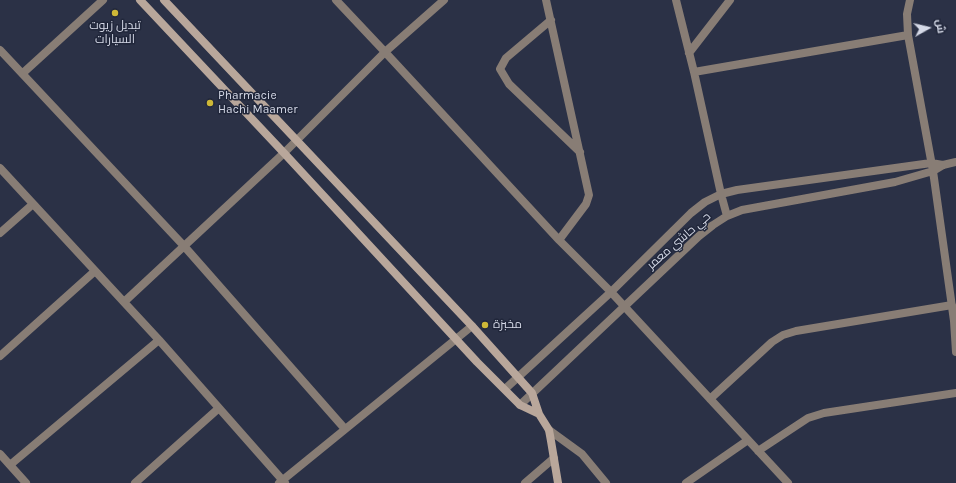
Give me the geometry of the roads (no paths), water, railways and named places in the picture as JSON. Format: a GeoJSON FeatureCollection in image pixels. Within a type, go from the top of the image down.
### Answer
{"type":"FeatureCollection","features":[{"type":"Feature","properties":{"kind":"street"},"geometry":{"type":"LineString","coordinates":[[22,74],[104,0]]}},
{"type":"Feature","properties":{"kind":"street"},"geometry":{"type":"LineString","coordinates":[[140,0],[284,153],[455,340],[520,405],[539,414]]}},
{"type":"Feature","properties":{"kind":"street"},"geometry":{"type":"LineString","coordinates":[[164,0],[472,326],[532,393],[539,414],[549,430],[558,483]]}},
{"type":"Feature","properties":{"kind":"street"},"geometry":{"type":"LineString","coordinates":[[336,0],[559,240],[625,306],[788,483]]}},
{"type":"Feature","properties":{"kind":"street"},"geometry":{"type":"LineString","coordinates":[[124,302],[284,153],[385,52],[444,0]]}},
{"type":"Feature","properties":{"kind":"street"},"geometry":{"type":"LineString","coordinates":[[546,0],[589,195],[586,204],[559,240]]}},
{"type":"Feature","properties":{"kind":"street"},"geometry":{"type":"LineString","coordinates":[[676,0],[727,216]]}},
{"type":"Feature","properties":{"kind":"street"},"geometry":{"type":"LineString","coordinates":[[689,53],[730,0]]}},
{"type":"Feature","properties":{"kind":"street"},"geometry":{"type":"LineString","coordinates":[[910,0],[907,14],[908,35],[932,167],[955,321],[956,352]]}},
{"type":"Feature","properties":{"kind":"street"},"geometry":{"type":"LineString","coordinates":[[551,20],[506,58],[500,69],[509,84],[580,152]]}},
{"type":"Feature","properties":{"kind":"street"},"geometry":{"type":"LineString","coordinates":[[694,72],[908,35]]}},
{"type":"Feature","properties":{"kind":"street"},"geometry":{"type":"LineString","coordinates":[[0,50],[184,246],[345,429]]}},
{"type":"Feature","properties":{"kind":"street","name":"حي حاشي معمر"},"geometry":{"type":"LineString","coordinates":[[505,389],[611,292],[691,212],[705,202],[721,194],[737,190],[932,167],[956,162]]}},
{"type":"Feature","properties":{"kind":"street","name":"حي حاشي معمر"},"geometry":{"type":"LineString","coordinates":[[520,405],[699,236],[712,225],[727,216],[742,210],[896,182],[932,167]]}},
{"type":"Feature","properties":{"kind":"street"},"geometry":{"type":"LineString","coordinates":[[0,168],[159,340],[282,482],[472,326]]}},
{"type":"Feature","properties":{"kind":"street"},"geometry":{"type":"LineString","coordinates":[[0,232],[33,204]]}},
{"type":"Feature","properties":{"kind":"street"},"geometry":{"type":"LineString","coordinates":[[0,356],[94,271]]}},
{"type":"Feature","properties":{"kind":"street"},"geometry":{"type":"LineString","coordinates":[[710,399],[772,342],[783,335],[796,331],[952,305]]}},
{"type":"Feature","properties":{"kind":"street"},"geometry":{"type":"LineString","coordinates":[[10,465],[159,340]]}},
{"type":"Feature","properties":{"kind":"street"},"geometry":{"type":"LineString","coordinates":[[758,451],[808,418],[824,413],[956,393]]}},
{"type":"Feature","properties":{"kind":"street"},"geometry":{"type":"LineString","coordinates":[[135,483],[219,408]]}},
{"type":"Feature","properties":{"kind":"street"},"geometry":{"type":"LineString","coordinates":[[549,430],[582,454],[606,483]]}},
{"type":"Feature","properties":{"kind":"street"},"geometry":{"type":"LineString","coordinates":[[686,483],[696,480],[748,440]]}},
{"type":"Feature","properties":{"kind":"street"},"geometry":{"type":"LineString","coordinates":[[0,454],[26,483]]}},
{"type":"Feature","properties":{"kind":"street"},"geometry":{"type":"LineString","coordinates":[[525,483],[554,458]]}},
{"type":"Feature","properties":{"kind":"place","name":"تبديل زيوت السيارات"},"geometry":{"type":"Point","coordinates":[115,13]}},
{"type":"Feature","properties":{"kind":"place","name":"Pharmacie Hachi Maamer"},"geometry":{"type":"Point","coordinates":[210,103]}},
{"type":"Feature","properties":{"kind":"place","name":"مخبزة"},"geometry":{"type":"Point","coordinates":[485,325]}}]}
